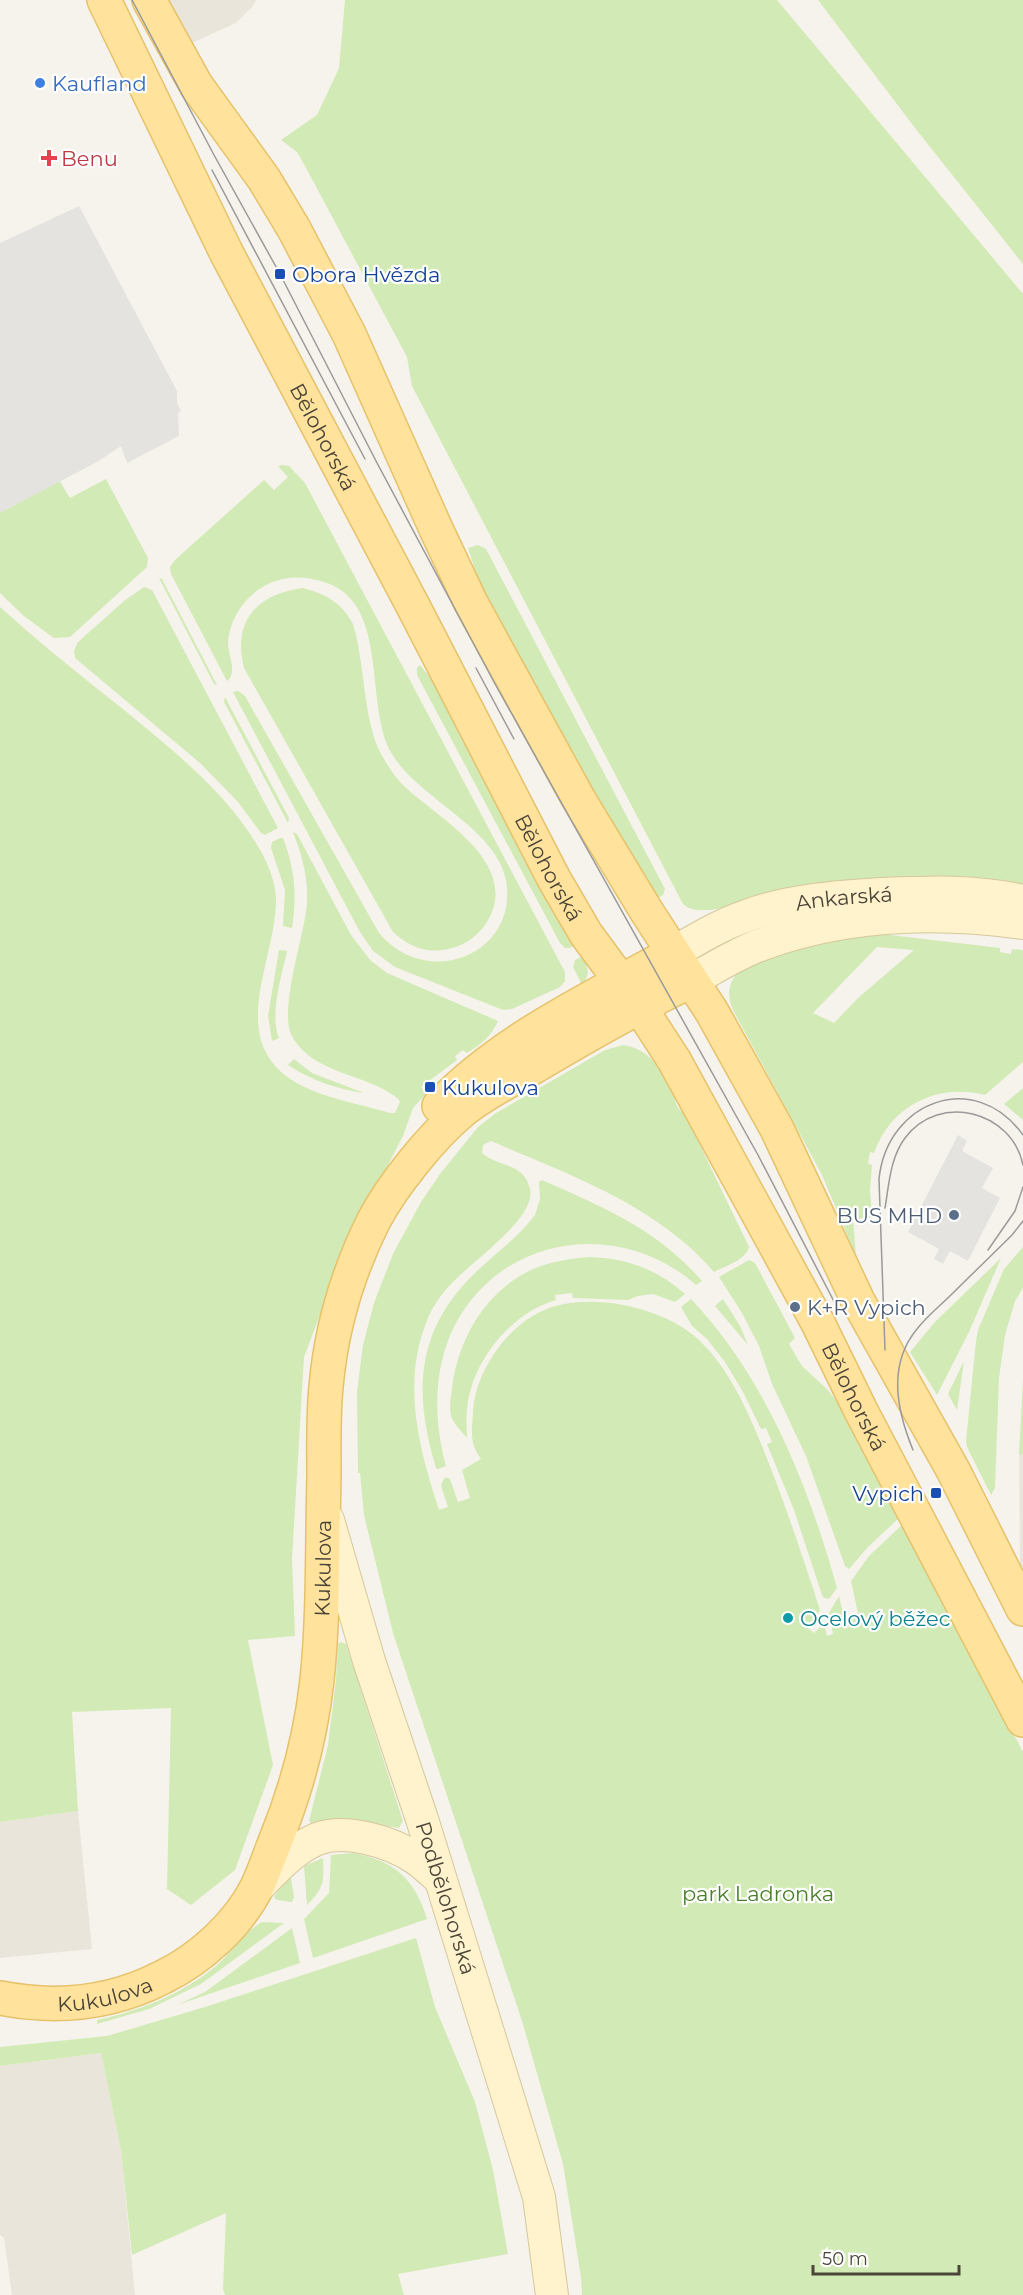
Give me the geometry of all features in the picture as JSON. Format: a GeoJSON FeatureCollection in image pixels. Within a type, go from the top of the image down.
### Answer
{"type":"FeatureCollection","features":[{"type":"Feature","properties":{"kind":"main road","name":"Bělohorská"},"geometry":{"type":"LineString","coordinates":[[104,0],[226,252],[554,879],[586,934],[674,1060],[818,1323],[860,1409],[1023,1720]]}},
{"type":"Feature","properties":{"kind":"main road"},"geometry":{"type":"LineString","coordinates":[[149,0],[196,85],[264,179],[294,229],[349,333],[471,603],[578,798],[712,1012],[777,1129],[858,1301],[950,1463],[1023,1609]]}},
{"type":"Feature","properties":{"kind":"main road"},"geometry":{"type":"LineString","coordinates":[[630,994],[673,953]]}},
{"type":"Feature","properties":{"kind":"main road"},"geometry":{"type":"LineString","coordinates":[[630,994],[691,981]]}},
{"type":"Feature","properties":{"kind":"main road","name":"Kukulova"},"geometry":{"type":"LineString","coordinates":[[0,1998],[50,2004],[80,2003],[133,1991],[177,1970],[207,1949],[228,1927],[255,1890],[296,1786],[317,1683],[322,1606],[326,1388],[333,1333],[353,1269],[373,1222],[389,1194],[433,1140],[463,1110],[630,994]]}},
{"type":"Feature","properties":{"kind":"street","name":"Ankarská"},"geometry":{"type":"LineString","coordinates":[[673,953],[708,932],[736,920],[796,902],[865,895],[945,892],[998,895],[1023,901]]}},
{"type":"Feature","properties":{"kind":"street","name":"Ankarská"},"geometry":{"type":"LineString","coordinates":[[691,981],[759,945],[834,926],[928,916],[1023,923]]}},
{"type":"Feature","properties":{"kind":"street","name":"Podbělohorská"},"geometry":{"type":"LineString","coordinates":[[323,1504],[369,1660],[539,2197],[552,2295]]}},
{"type":"Feature","properties":{"kind":"street"},"geometry":{"type":"LineString","coordinates":[[255,1890],[284,1860],[318,1839],[350,1834],[382,1843],[414,1857],[440,1879]]}},
{"type":"Feature","properties":{"kind":"shaded area"},"geometry":{"type":"Polygon","coordinates":[[[160,0],[256,0],[236,23],[185,46],[160,0]]]}},
{"type":"Feature","properties":{"kind":"shaded area"},"geometry":{"type":"Polygon","coordinates":[[[79,206],[177,391],[177,403],[181,411],[178,413],[179,436],[127,463],[121,446],[97,462],[0,513],[0,243],[79,206]]]}},
{"type":"Feature","properties":{"kind":"shaded area","name":"BUS MHD"},"geometry":{"type":"Polygon","coordinates":[[[958,1135],[967,1141],[962,1151],[993,1168],[982,1188],[1000,1198],[968,1261],[950,1251],[943,1264],[934,1259],[939,1249],[908,1232],[958,1135]]]}},
{"type":"Feature","properties":{"kind":"shaded area"},"geometry":{"type":"Polygon","coordinates":[[[1019,1448],[1023,1448],[1023,1571],[1020,1567],[1019,1448]]]}},
{"type":"Feature","properties":{"kind":"shaded area"},"geometry":{"type":"Polygon","coordinates":[[[78,1811],[92,1949],[0,1958],[0,1822],[78,1811]]]}},
{"type":"Feature","properties":{"kind":"shaded area"},"geometry":{"type":"Polygon","coordinates":[[[101,2053],[121,2150],[135,2295],[12,2295],[4,2238],[0,2235],[0,2066],[101,2053]]]}},
{"type":"Feature","properties":{"kind":"green space"},"geometry":{"type":"Polygon","coordinates":[[[345,0],[777,0],[1023,294],[1023,884],[960,876],[895,878],[794,887],[715,909],[692,909],[683,904],[412,386],[407,357],[297,152],[281,140],[317,115],[339,68],[345,0]]]}},
{"type":"Feature","properties":{"kind":"green space"},"geometry":{"type":"Polygon","coordinates":[[[818,0],[1023,0],[1023,264],[915,128],[818,0]]]}},
{"type":"Feature","properties":{"kind":"green space"},"geometry":{"type":"Polygon","coordinates":[[[278,466],[289,466],[305,483],[565,972],[565,981],[560,987],[512,1009],[503,1010],[395,967],[373,951],[360,932],[233,692],[238,691],[245,696],[379,933],[399,950],[421,960],[444,961],[466,956],[484,945],[499,928],[506,906],[506,880],[499,862],[488,845],[473,829],[404,770],[392,754],[384,734],[379,710],[367,633],[359,611],[345,593],[324,582],[299,578],[283,579],[262,587],[245,602],[233,621],[228,643],[232,673],[227,681],[171,574],[170,567],[264,480],[274,490],[288,477],[278,466]]]}},
{"type":"Feature","properties":{"kind":"green space"},"geometry":{"type":"Polygon","coordinates":[[[106,479],[148,558],[147,567],[70,637],[54,638],[25,617],[0,593],[0,512],[59,480],[70,498],[106,479]]]}},
{"type":"Feature","properties":{"kind":"green space"},"geometry":{"type":"Polygon","coordinates":[[[478,545],[486,549],[665,889],[663,895],[653,901],[490,616],[468,548],[478,545]]]}},
{"type":"Feature","properties":{"kind":"green space"},"geometry":{"type":"Polygon","coordinates":[[[159,578],[162,579],[217,685],[214,684],[159,578]]]}},
{"type":"Feature","properties":{"kind":"green space"},"geometry":{"type":"Polygon","coordinates":[[[144,587],[152,590],[278,828],[265,835],[261,833],[238,802],[200,763],[75,658],[74,650],[78,642],[124,601],[144,587]]]}},
{"type":"Feature","properties":{"kind":"green space"},"geometry":{"type":"Polygon","coordinates":[[[303,588],[332,600],[344,610],[353,624],[371,725],[381,754],[392,772],[405,787],[473,845],[486,862],[494,881],[495,901],[483,928],[462,944],[435,951],[422,949],[409,944],[393,932],[244,668],[241,651],[242,637],[245,624],[252,613],[273,596],[303,588]]]}},
{"type":"Feature","properties":{"kind":"green space"},"geometry":{"type":"Polygon","coordinates":[[[0,607],[198,773],[229,806],[256,843],[269,869],[276,898],[274,922],[259,997],[258,1021],[262,1044],[274,1064],[295,1082],[329,1096],[390,1113],[395,1113],[400,1102],[387,1091],[320,1063],[299,1046],[291,1034],[288,1023],[290,992],[307,901],[305,871],[293,832],[297,834],[351,935],[370,960],[387,973],[498,1021],[489,1036],[481,1043],[467,1053],[463,1050],[455,1056],[457,1060],[421,1087],[426,1094],[413,1108],[403,1136],[347,1244],[304,1357],[292,1559],[295,1636],[248,1640],[273,1765],[235,1870],[191,1905],[167,1889],[171,1708],[72,1712],[78,1811],[0,1822],[0,607]]]}},
{"type":"Feature","properties":{"kind":"green space"},"geometry":{"type":"Polygon","coordinates":[[[420,665],[445,696],[578,943],[570,948],[565,948],[560,943],[417,675],[417,668],[420,665]]]}},
{"type":"Feature","properties":{"kind":"green space"},"geometry":{"type":"Polygon","coordinates":[[[225,697],[289,818],[288,823],[224,702],[225,697]]]}},
{"type":"Feature","properties":{"kind":"green space"},"geometry":{"type":"Polygon","coordinates":[[[283,838],[290,860],[295,893],[292,928],[283,926],[285,890],[271,848],[272,842],[283,838]]]}},
{"type":"Feature","properties":{"kind":"green space"},"geometry":{"type":"Polygon","coordinates":[[[882,934],[1000,948],[1000,952],[1011,954],[1012,949],[1023,950],[1023,1062],[985,1095],[949,1092],[933,1096],[918,1102],[892,1122],[874,1153],[870,1152],[868,1164],[872,1165],[870,1190],[872,1218],[853,1219],[856,1256],[822,1175],[733,1010],[729,995],[731,983],[737,974],[757,960],[854,935],[882,934]],[[877,947],[813,1013],[834,1023],[858,998],[914,950],[877,947]]]}},
{"type":"Feature","properties":{"kind":"green space"},"geometry":{"type":"Polygon","coordinates":[[[279,950],[287,951],[276,1007],[276,1029],[279,1038],[272,1041],[268,1016],[279,950]]]}},
{"type":"Feature","properties":{"kind":"green space"},"geometry":{"type":"Polygon","coordinates":[[[585,955],[588,973],[583,987],[573,967],[575,960],[585,955]]]}},
{"type":"Feature","properties":{"kind":"green space","name":"park Ladronka"},"geometry":{"type":"Polygon","coordinates":[[[623,1045],[649,1057],[665,1078],[675,1095],[677,1106],[685,1114],[749,1247],[740,1259],[714,1272],[691,1248],[666,1228],[610,1194],[491,1141],[483,1145],[482,1153],[522,1174],[530,1189],[530,1200],[524,1212],[503,1237],[443,1293],[429,1317],[419,1346],[414,1393],[416,1417],[425,1464],[439,1510],[448,1507],[441,1485],[445,1477],[450,1479],[458,1502],[470,1498],[462,1470],[481,1459],[472,1437],[475,1397],[486,1367],[505,1340],[516,1328],[542,1311],[581,1302],[603,1302],[625,1305],[667,1319],[700,1341],[720,1364],[743,1404],[785,1507],[820,1610],[809,1629],[814,1633],[821,1626],[825,1628],[827,1636],[833,1634],[829,1613],[839,1596],[844,1617],[858,1613],[851,1581],[869,1556],[904,1523],[1023,1752],[1023,2295],[582,2295],[563,2164],[522,2021],[393,1633],[364,1515],[360,1473],[358,1473],[357,1392],[363,1345],[374,1303],[393,1254],[421,1202],[440,1174],[478,1127],[496,1113],[605,1050],[623,1045]]]}},
{"type":"Feature","properties":{"kind":"green space"},"geometry":{"type":"Polygon","coordinates":[[[294,1059],[312,1073],[364,1093],[335,1087],[305,1075],[288,1065],[294,1059]]]}},
{"type":"Feature","properties":{"kind":"green space"},"geometry":{"type":"Polygon","coordinates":[[[1023,1088],[1023,1120],[1004,1104],[1023,1088]]]}},
{"type":"Feature","properties":{"kind":"green space"},"geometry":{"type":"Polygon","coordinates":[[[542,1180],[608,1210],[648,1233],[685,1263],[702,1281],[696,1285],[666,1264],[634,1250],[600,1244],[567,1246],[534,1254],[504,1270],[477,1293],[456,1323],[448,1340],[439,1375],[437,1411],[446,1466],[438,1469],[424,1413],[425,1363],[431,1340],[441,1317],[455,1295],[475,1273],[522,1231],[535,1215],[540,1199],[539,1182],[542,1180]]]}},
{"type":"Feature","properties":{"kind":"green space"},"geometry":{"type":"Polygon","coordinates":[[[1023,1247],[1023,1288],[1015,1301],[1005,1335],[999,1378],[995,1488],[991,1495],[966,1441],[976,1341],[978,1330],[1004,1269],[1023,1247]]]}},
{"type":"Feature","properties":{"kind":"green space"},"geometry":{"type":"Polygon","coordinates":[[[589,1257],[640,1266],[663,1278],[685,1294],[675,1302],[653,1294],[628,1300],[573,1298],[572,1293],[555,1295],[556,1300],[527,1314],[502,1335],[482,1362],[469,1398],[467,1438],[452,1419],[450,1402],[460,1353],[475,1321],[498,1293],[527,1272],[549,1263],[589,1257]]]}},
{"type":"Feature","properties":{"kind":"green space"},"geometry":{"type":"Polygon","coordinates":[[[1001,1258],[969,1332],[937,1395],[910,1352],[935,1322],[1001,1258]]]}},
{"type":"Feature","properties":{"kind":"green space"},"geometry":{"type":"Polygon","coordinates":[[[749,1260],[755,1263],[795,1338],[789,1344],[802,1366],[828,1390],[855,1425],[899,1518],[867,1548],[849,1569],[845,1566],[806,1456],[772,1384],[759,1346],[742,1313],[719,1277],[749,1260]]]}},
{"type":"Feature","properties":{"kind":"green space"},"geometry":{"type":"Polygon","coordinates":[[[691,1299],[741,1362],[781,1434],[798,1471],[837,1588],[829,1599],[822,1595],[794,1510],[767,1444],[772,1442],[766,1428],[761,1429],[725,1362],[707,1339],[692,1326],[681,1307],[691,1299]]]}},
{"type":"Feature","properties":{"kind":"green space"},"geometry":{"type":"Polygon","coordinates":[[[723,1299],[740,1326],[748,1345],[715,1306],[723,1299]]]}},
{"type":"Feature","properties":{"kind":"green space"},"geometry":{"type":"Polygon","coordinates":[[[964,1361],[957,1410],[948,1394],[964,1361]]]}},
{"type":"Feature","properties":{"kind":"green space"},"geometry":{"type":"Polygon","coordinates":[[[1023,1380],[1023,1454],[1019,1454],[1023,1380]]]}},
{"type":"Feature","properties":{"kind":"green space"},"geometry":{"type":"Polygon","coordinates":[[[340,1642],[346,1644],[403,1821],[399,1828],[353,1821],[313,1825],[309,1821],[328,1745],[340,1642]]]}},
{"type":"Feature","properties":{"kind":"green space"},"geometry":{"type":"Polygon","coordinates":[[[353,1853],[381,1861],[401,1874],[416,1893],[427,1919],[313,1958],[304,1919],[329,1893],[331,1855],[353,1853]]]}},
{"type":"Feature","properties":{"kind":"green space"},"geometry":{"type":"Polygon","coordinates":[[[323,1858],[322,1884],[307,1905],[304,1866],[323,1858]]]}},
{"type":"Feature","properties":{"kind":"green space"},"geometry":{"type":"Polygon","coordinates":[[[288,1876],[291,1878],[294,1897],[292,1902],[277,1900],[274,1897],[288,1876]]]}},
{"type":"Feature","properties":{"kind":"green space"},"geometry":{"type":"Polygon","coordinates":[[[262,1922],[284,1923],[201,1984],[149,2009],[97,2024],[97,2020],[144,2007],[188,1986],[215,1967],[262,1922]]]}},
{"type":"Feature","properties":{"kind":"green space"},"geometry":{"type":"Polygon","coordinates":[[[292,1928],[300,1963],[177,2005],[205,1992],[292,1928]]]}},
{"type":"Feature","properties":{"kind":"green space"},"geometry":{"type":"Polygon","coordinates":[[[416,1938],[435,2007],[475,2102],[493,2170],[508,2254],[398,2274],[404,2295],[225,2295],[223,2289],[226,2213],[132,2255],[121,2150],[101,2053],[0,2066],[0,2047],[107,2036],[205,2007],[416,1938]]]}},
{"type":"Feature","properties":{"kind":"tram line"},"geometry":{"type":"LineString","coordinates":[[132,0],[280,274],[376,461],[494,682],[758,1155],[839,1311]]}},
{"type":"Feature","properties":{"kind":"tram line"},"geometry":{"type":"LineString","coordinates":[[212,170],[365,459]]}},
{"type":"Feature","properties":{"kind":"tram line"},"geometry":{"type":"LineString","coordinates":[[476,668],[514,739]]}},
{"type":"Feature","properties":{"kind":"tram line"},"geometry":{"type":"LineString","coordinates":[[885,1350],[879,1179],[886,1152],[898,1130],[915,1113],[936,1103],[958,1099],[981,1103],[1003,1114],[1023,1135]]}},
{"type":"Feature","properties":{"kind":"tram line"},"geometry":{"type":"LineString","coordinates":[[885,1208],[891,1172],[900,1146],[919,1124],[936,1115],[954,1112],[973,1114],[990,1121],[1005,1132],[1016,1146],[1023,1165]]}},
{"type":"Feature","properties":{"kind":"tram line"},"geometry":{"type":"LineString","coordinates":[[988,1250],[1015,1211],[1023,1187]]}},
{"type":"Feature","properties":{"kind":"tram line"},"geometry":{"type":"LineString","coordinates":[[913,1450],[899,1404],[898,1388],[901,1358],[908,1343],[925,1320],[1012,1235],[1023,1221]]}},
{"type":"Feature","properties":{"kind":"place","name":"Kaufland"},"geometry":{"type":"Point","coordinates":[40,83]}},
{"type":"Feature","properties":{"kind":"place","name":"Benu"},"geometry":{"type":"Point","coordinates":[49,158]}},
{"type":"Feature","properties":{"kind":"place","name":"Obora Hvězda"},"geometry":{"type":"Point","coordinates":[280,274]}},
{"type":"Feature","properties":{"kind":"place","name":"Kukulova"},"geometry":{"type":"Point","coordinates":[430,1087]}},
{"type":"Feature","properties":{"kind":"place","name":"BUS MHD"},"geometry":{"type":"Point","coordinates":[954,1215]}},
{"type":"Feature","properties":{"kind":"place","name":"K+R Vypich"},"geometry":{"type":"Point","coordinates":[795,1307]}},
{"type":"Feature","properties":{"kind":"place","name":"Vypich"},"geometry":{"type":"Point","coordinates":[936,1493]}},
{"type":"Feature","properties":{"kind":"place","name":"Ocelový běžec"},"geometry":{"type":"Point","coordinates":[788,1618]}}]}
